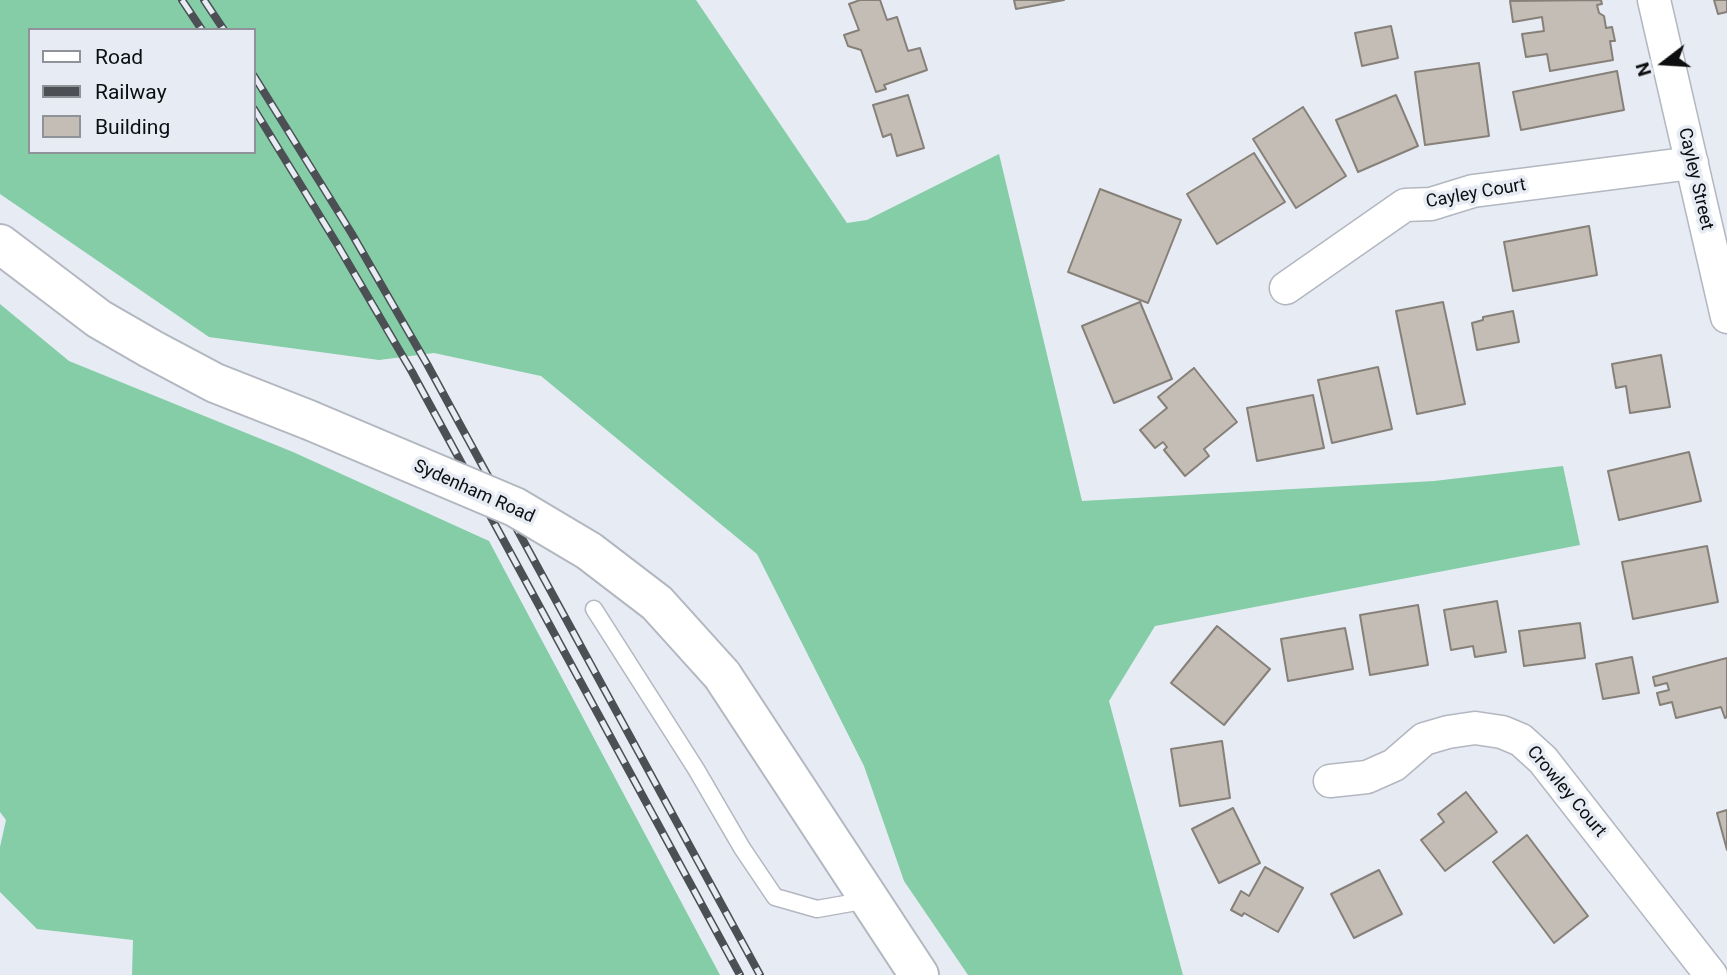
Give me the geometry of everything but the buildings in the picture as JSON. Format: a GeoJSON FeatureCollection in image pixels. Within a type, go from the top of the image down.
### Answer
{"type":"FeatureCollection","features":[{"type":"Feature","properties":{"kind":"main road","name":"Sydenham Road"},"geometry":{"type":"LineString","coordinates":[[0,244],[99,319],[151,349],[215,383],[515,507],[590,551],[657,603],[722,675],[919,975]]}},
{"type":"Feature","properties":{"kind":"street","name":"Cayley Street"},"geometry":{"type":"LineString","coordinates":[[1654,0],[1727,317]]}},
{"type":"Feature","properties":{"kind":"street","name":"Cayley Court"},"geometry":{"type":"LineString","coordinates":[[1286,288],[1405,205],[1431,204],[1473,191],[1692,163]]}},
{"type":"Feature","properties":{"kind":"street","name":"Crowley Court"},"geometry":{"type":"LineString","coordinates":[[1330,781],[1367,777],[1394,765],[1424,739],[1448,732],[1475,728],[1502,732],[1521,740],[1544,760],[1711,975]]}},
{"type":"Feature","properties":{"kind":"lane"},"geometry":{"type":"LineString","coordinates":[[594,610],[775,897],[817,909],[868,900]]}},
{"type":"Feature","properties":{"kind":"green space"},"geometry":{"type":"Polygon","coordinates":[[[0,0],[696,0],[847,223],[867,220],[999,154],[1082,501],[1434,481],[1563,466],[1580,545],[1155,626],[1109,701],[1183,975],[968,975],[904,881],[864,766],[757,554],[541,376],[434,353],[379,360],[209,337],[0,194],[0,0]]]}},
{"type":"Feature","properties":{"kind":"green space"},"geometry":{"type":"Polygon","coordinates":[[[0,304],[69,361],[293,452],[489,541],[720,975],[132,975],[133,940],[37,929],[0,892],[0,847],[6,820],[0,812],[0,304]]]}},
{"type":"Feature","properties":{"kind":"railway"},"geometry":{"type":"LineString","coordinates":[[182,0],[201,28]]}},
{"type":"Feature","properties":{"kind":"railway"},"geometry":{"type":"LineString","coordinates":[[204,0],[223,28]]}},
{"type":"Feature","properties":{"kind":"railway"},"geometry":{"type":"LineString","coordinates":[[256,79],[352,234],[427,364],[760,975]]}},
{"type":"Feature","properties":{"kind":"railway"},"geometry":{"type":"LineString","coordinates":[[256,112],[412,372],[740,975]]}}]}
